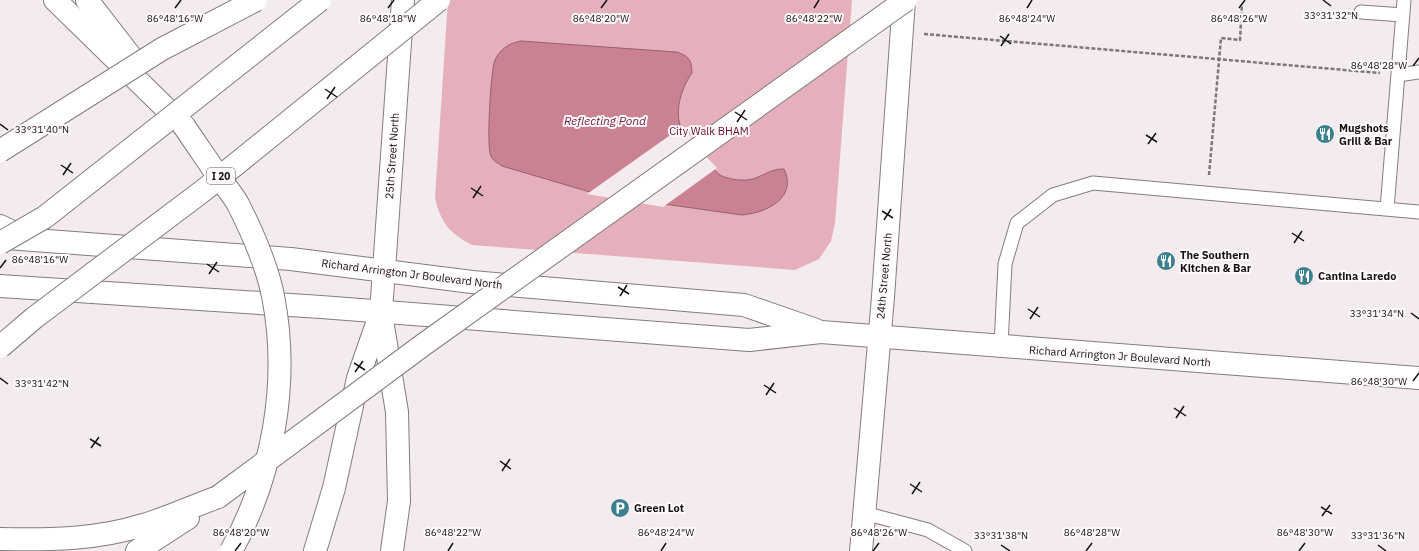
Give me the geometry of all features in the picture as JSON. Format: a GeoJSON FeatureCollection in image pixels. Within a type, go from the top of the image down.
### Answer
{"type":"FeatureCollection","features":[{"type":"Feature","properties":{"kind":"main road"},"geometry":{"type":"LineString","coordinates":[[55,0],[184,126]]}},
{"type":"Feature","properties":{"kind":"main road"},"geometry":{"type":"LineString","coordinates":[[87,0],[184,126],[238,205],[262,256],[273,296],[279,349],[279,394],[274,437],[258,490],[241,533],[231,551]]}},
{"type":"Feature","properties":{"kind":"main road"},"geometry":{"type":"LineString","coordinates":[[0,151],[162,49],[256,0]]}},
{"type":"Feature","properties":{"kind":"main road"},"geometry":{"type":"LineString","coordinates":[[0,244],[45,218],[320,0]]}},
{"type":"Feature","properties":{"kind":"main road","name":"25th Street North"},"geometry":{"type":"LineString","coordinates":[[381,312],[403,0]]}},
{"type":"Feature","properties":{"kind":"main road","name":"I 20"},"geometry":{"type":"LineString","coordinates":[[0,347],[34,318],[204,190],[439,0]]}},
{"type":"Feature","properties":{"kind":"main road"},"geometry":{"type":"LineString","coordinates":[[137,551],[218,497],[423,345],[905,0]]}},
{"type":"Feature","properties":{"kind":"main road","name":"24th Street North"},"geometry":{"type":"LineString","coordinates":[[861,551],[905,0]]}},
{"type":"Feature","properties":{"kind":"main road"},"geometry":{"type":"LineString","coordinates":[[0,226],[27,239]]}},
{"type":"Feature","properties":{"kind":"main road","name":"Richard Arrington Jr Boulevard North"},"geometry":{"type":"LineString","coordinates":[[0,237],[291,259],[472,282],[744,306],[821,332]]}},
{"type":"Feature","properties":{"kind":"main road","name":"Richard Arrington Jr Boulevard North"},"geometry":{"type":"LineString","coordinates":[[0,286],[381,312],[749,340],[821,332],[1419,378]]}},
{"type":"Feature","properties":{"kind":"main road"},"geometry":{"type":"LineString","coordinates":[[315,551],[334,488],[358,378],[381,312]]}},
{"type":"Feature","properties":{"kind":"main road"},"geometry":{"type":"LineString","coordinates":[[381,312],[397,412],[399,501],[392,551]]}},
{"type":"Feature","properties":{"kind":"main road"},"geometry":{"type":"LineString","coordinates":[[0,539],[52,540],[89,537],[143,526],[218,497]]}},
{"type":"Feature","properties":{"kind":"lane"},"geometry":{"type":"LineString","coordinates":[[1387,209],[1404,0]]}},
{"type":"Feature","properties":{"kind":"lane"},"geometry":{"type":"LineString","coordinates":[[1361,12],[1403,16]]}},
{"type":"Feature","properties":{"kind":"lane"},"geometry":{"type":"LineString","coordinates":[[1398,75],[1419,72]]}},
{"type":"Feature","properties":{"kind":"lane"},"geometry":{"type":"LineString","coordinates":[[1001,346],[1005,264],[1017,223],[1053,195],[1093,183],[1419,212]]}},
{"type":"Feature","properties":{"kind":"lane"},"geometry":{"type":"LineString","coordinates":[[864,513],[928,530],[965,551]]}},
{"type":"Feature","properties":{"kind":"path"},"geometry":{"type":"LineString","coordinates":[[1208,193],[1221,38],[1240,40],[1242,4]]}},
{"type":"Feature","properties":{"kind":"path"},"geometry":{"type":"LineString","coordinates":[[902,32],[1398,75]]}},
{"type":"Feature","properties":{"kind":"green space","name":"City Walk BHAM"},"geometry":{"type":"Polygon","coordinates":[[[448,0],[852,0],[835,223],[831,241],[819,259],[795,270],[472,245],[464,241],[457,236],[443,221],[435,198],[448,0]]]}},
{"type":"Feature","properties":{"kind":"water","name":"Reflecting Pond"},"geometry":{"type":"Polygon","coordinates":[[[521,41],[676,52],[684,55],[690,61],[692,73],[682,91],[678,112],[680,125],[686,136],[711,166],[720,175],[725,177],[736,180],[747,180],[778,169],[784,169],[787,179],[787,188],[783,196],[770,207],[751,214],[742,215],[600,195],[502,166],[491,156],[489,139],[490,95],[494,63],[498,54],[504,48],[512,43],[521,41]]]}},
{"type":"Feature","properties":{"kind":"pier"},"geometry":{"type":"Polygon","coordinates":[[[683,126],[702,152],[717,168],[663,207],[587,194],[683,126]]]}},
{"type":"Feature","properties":{"kind":"place","name":"Mugshots Grill & Bar"},"geometry":{"type":"Point","coordinates":[1325,134]}},
{"type":"Feature","properties":{"kind":"place","name":"The Southern Kitchen & Bar"},"geometry":{"type":"Point","coordinates":[1166,261]}},
{"type":"Feature","properties":{"kind":"place","name":"Cantina Laredo"},"geometry":{"type":"Point","coordinates":[1304,276]}},
{"type":"Feature","properties":{"kind":"place","name":"Green Lot"},"geometry":{"type":"Point","coordinates":[620,508]}}]}
